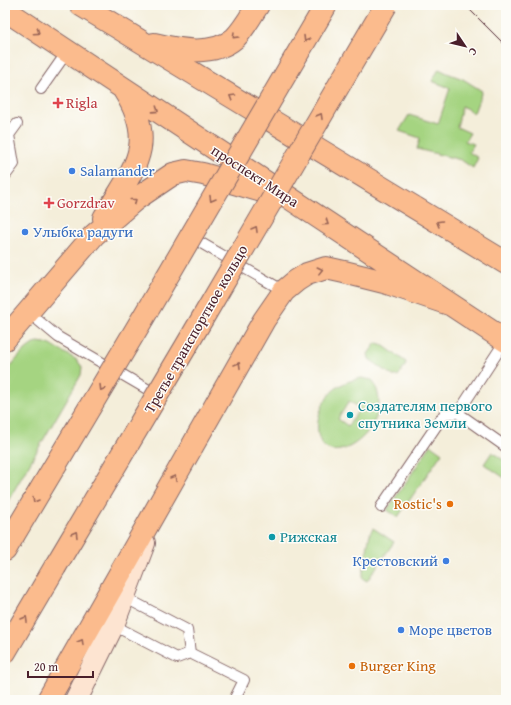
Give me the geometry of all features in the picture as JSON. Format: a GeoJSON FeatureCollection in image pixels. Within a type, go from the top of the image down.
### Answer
{"type":"FeatureCollection","features":[{"type":"Feature","properties":{"kind":"main road"},"geometry":{"type":"LineString","coordinates":[[81,5],[506,263]]}},
{"type":"Feature","properties":{"kind":"main road"},"geometry":{"type":"LineString","coordinates":[[138,40],[179,49],[213,49],[222,46],[236,37],[258,5]]}},
{"type":"Feature","properties":{"kind":"main road"},"geometry":{"type":"LineString","coordinates":[[8,544],[143,318],[326,5]]}},
{"type":"Feature","properties":{"kind":"main road","name":"Третье транспортное кольцо"},"geometry":{"type":"LineString","coordinates":[[5,652],[386,5]]}},
{"type":"Feature","properties":{"kind":"main road","name":"проспект Мира"},"geometry":{"type":"LineString","coordinates":[[5,10],[506,341]]}},
{"type":"Feature","properties":{"kind":"main road"},"geometry":{"type":"LineString","coordinates":[[94,235],[122,189],[140,153],[142,141],[139,118],[124,89]]}},
{"type":"Feature","properties":{"kind":"main road"},"geometry":{"type":"LineString","coordinates":[[5,339],[94,235],[136,199],[173,174],[186,171],[203,174],[294,201]]}},
{"type":"Feature","properties":{"kind":"main road"},"geometry":{"type":"LineString","coordinates":[[48,700],[264,320],[284,292],[296,281],[307,274],[326,268],[384,282],[449,304]]}},
{"type":"Feature","properties":{"kind":"main road"},"geometry":{"type":"LineString","coordinates":[[76,700],[124,597],[154,512]]}},
{"type":"Feature","properties":{"kind":"lane"},"geometry":{"type":"LineString","coordinates":[[41,89],[67,52]]}},
{"type":"Feature","properties":{"kind":"lane"},"geometry":{"type":"LineString","coordinates":[[5,176],[14,164],[7,134],[17,124]]}},
{"type":"Feature","properties":{"kind":"lane"},"geometry":{"type":"LineString","coordinates":[[108,366],[185,234],[284,292]]}},
{"type":"Feature","properties":{"kind":"lane"},"geometry":{"type":"LineString","coordinates":[[28,312],[52,332],[164,399],[242,267]]}},
{"type":"Feature","properties":{"kind":"lane"},"geometry":{"type":"LineString","coordinates":[[458,413],[506,341]]}},
{"type":"Feature","properties":{"kind":"lane"},"geometry":{"type":"LineString","coordinates":[[381,507],[445,413],[458,413],[506,447]]}},
{"type":"Feature","properties":{"kind":"lane"},"geometry":{"type":"LineString","coordinates":[[124,597],[187,630],[190,653]]}},
{"type":"Feature","properties":{"kind":"lane"},"geometry":{"type":"LineString","coordinates":[[112,625],[177,658],[190,653],[244,680],[234,700]]}},
{"type":"Feature","properties":{"kind":"green space"},"geometry":{"type":"Polygon","coordinates":[[[439,69],[463,79],[482,91],[474,113],[462,106],[457,127],[470,133],[465,141],[474,144],[469,152],[478,158],[473,168],[461,160],[417,149],[420,138],[399,131],[409,115],[438,124],[450,88],[432,81],[439,69]]]}},
{"type":"Feature","properties":{"kind":"green space"},"geometry":{"type":"Polygon","coordinates":[[[38,342],[51,345],[77,360],[82,367],[81,375],[5,506],[5,373],[28,347],[38,342]]]}},
{"type":"Feature","properties":{"kind":"green space"},"geometry":{"type":"Polygon","coordinates":[[[376,343],[381,344],[406,362],[398,376],[393,376],[369,359],[368,354],[376,343]]]}},
{"type":"Feature","properties":{"kind":"green space"},"geometry":{"type":"Polygon","coordinates":[[[362,378],[372,380],[379,397],[377,414],[370,429],[359,441],[346,448],[334,450],[324,446],[318,433],[318,423],[325,401],[338,387],[349,381],[362,378]],[[349,401],[338,419],[348,426],[360,408],[349,401]]]}},
{"type":"Feature","properties":{"kind":"green space"},"geometry":{"type":"Polygon","coordinates":[[[431,445],[442,453],[398,517],[387,510],[431,445]]]}},
{"type":"Feature","properties":{"kind":"green space"},"geometry":{"type":"Polygon","coordinates":[[[492,452],[506,462],[506,479],[484,464],[492,452]]]}},
{"type":"Feature","properties":{"kind":"green space"},"geometry":{"type":"Polygon","coordinates":[[[373,528],[394,542],[367,581],[362,578],[370,533],[373,528]]]}},
{"type":"Feature","properties":{"kind":"tram line"},"geometry":{"type":"LineString","coordinates":[[465,5],[506,46]]}},
{"type":"Feature","properties":{"kind":"tram line"},"geometry":{"type":"LineString","coordinates":[[499,5],[506,9]]}},
{"type":"Feature","properties":{"kind":"tram line"},"geometry":{"type":"LineString","coordinates":[[506,126],[503,136],[506,156]]}},
{"type":"Feature","properties":{"kind":"place","name":"Rigla"},"geometry":{"type":"Point","coordinates":[58,103]}},
{"type":"Feature","properties":{"kind":"place","name":"Salamander"},"geometry":{"type":"Point","coordinates":[72,171]}},
{"type":"Feature","properties":{"kind":"place","name":"Gorzdrav"},"geometry":{"type":"Point","coordinates":[49,203]}},
{"type":"Feature","properties":{"kind":"place","name":"Улыбка радуги"},"geometry":{"type":"Point","coordinates":[25,232]}},
{"type":"Feature","properties":{"kind":"place","name":"Создателям первого спутника Земли"},"geometry":{"type":"Point","coordinates":[350,415]}},
{"type":"Feature","properties":{"kind":"place","name":"Rostic's"},"geometry":{"type":"Point","coordinates":[450,504]}},
{"type":"Feature","properties":{"kind":"place","name":"Рижская"},"geometry":{"type":"Point","coordinates":[272,537]}},
{"type":"Feature","properties":{"kind":"place","name":"Крестовский"},"geometry":{"type":"Point","coordinates":[446,561]}},
{"type":"Feature","properties":{"kind":"place","name":"Море цветов"},"geometry":{"type":"Point","coordinates":[401,630]}},
{"type":"Feature","properties":{"kind":"place","name":"Burger King"},"geometry":{"type":"Point","coordinates":[352,666]}}]}
